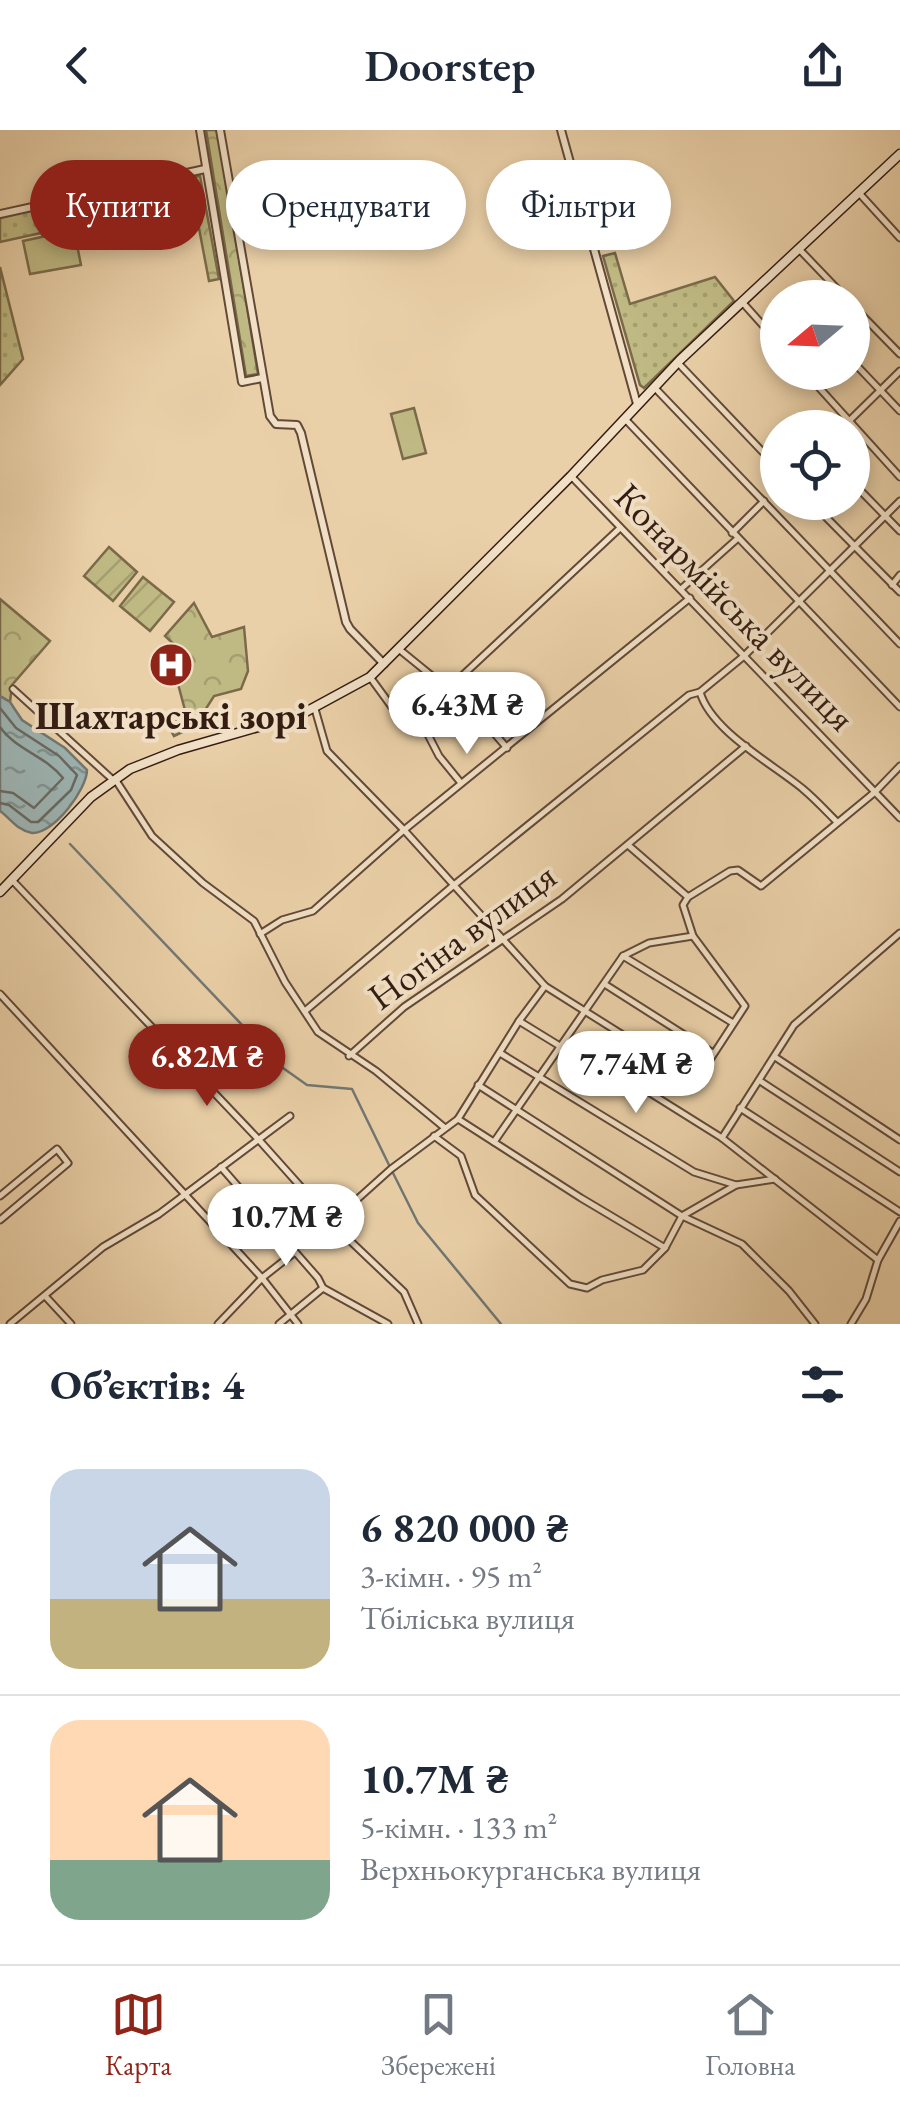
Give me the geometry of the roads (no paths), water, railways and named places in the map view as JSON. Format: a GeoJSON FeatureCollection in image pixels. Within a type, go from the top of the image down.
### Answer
{"type":"FeatureCollection","features":[{"type":"Feature","properties":{"kind":"main road"},"geometry":{"type":"LineString","coordinates":[[0,892],[114,779],[153,758],[315,708],[370,677],[572,476],[654,387],[900,154]]}},
{"type":"Feature","properties":{"kind":"street"},"geometry":{"type":"LineString","coordinates":[[200,130],[204,160]]}},
{"type":"Feature","properties":{"kind":"street"},"geometry":{"type":"LineString","coordinates":[[220,130],[272,421],[296,425],[301,433],[346,622],[384,664]]}},
{"type":"Feature","properties":{"kind":"street"},"geometry":{"type":"LineString","coordinates":[[561,130],[637,404]]}},
{"type":"Feature","properties":{"kind":"street"},"geometry":{"type":"LineString","coordinates":[[206,175],[242,382],[262,378]]}},
{"type":"Feature","properties":{"kind":"street"},"geometry":{"type":"LineString","coordinates":[[859,193],[900,238]]}},
{"type":"Feature","properties":{"kind":"street"},"geometry":{"type":"LineString","coordinates":[[0,214],[30,207]]}},
{"type":"Feature","properties":{"kind":"street"},"geometry":{"type":"LineString","coordinates":[[798,248],[829,280]]}},
{"type":"Feature","properties":{"kind":"street"},"geometry":{"type":"LineString","coordinates":[[741,302],[760,323]]}},
{"type":"Feature","properties":{"kind":"street"},"geometry":{"type":"LineString","coordinates":[[870,323],[900,354]]}},
{"type":"Feature","properties":{"kind":"street"},"geometry":{"type":"LineString","coordinates":[[679,364],[760,449]]}},
{"type":"Feature","properties":{"kind":"street"},"geometry":{"type":"LineString","coordinates":[[861,410],[900,372]]}},
{"type":"Feature","properties":{"kind":"street"},"geometry":{"type":"LineString","coordinates":[[870,380],[900,410]]}},
{"type":"Feature","properties":{"kind":"street"},"geometry":{"type":"LineString","coordinates":[[654,387],[760,497]]}},
{"type":"Feature","properties":{"kind":"street"},"geometry":{"type":"LineString","coordinates":[[821,390],[838,410]]}},
{"type":"Feature","properties":{"kind":"street"},"geometry":{"type":"LineString","coordinates":[[624,417],[900,707]]}},
{"type":"Feature","properties":{"kind":"street"},"geometry":{"type":"LineString","coordinates":[[870,445],[900,477]]}},
{"type":"Feature","properties":{"kind":"street","name":"Конармійська вулиця"},"geometry":{"type":"LineString","coordinates":[[572,476],[900,818]]}},
{"type":"Feature","properties":{"kind":"street"},"geometry":{"type":"LineString","coordinates":[[870,501],[900,532]]}},
{"type":"Feature","properties":{"kind":"street"},"geometry":{"type":"LineString","coordinates":[[306,1011],[454,885],[689,695],[700,692],[744,656],[900,501]]}},
{"type":"Feature","properties":{"kind":"street"},"geometry":{"type":"LineString","coordinates":[[682,589],[760,506]]}},
{"type":"Feature","properties":{"kind":"street"},"geometry":{"type":"LineString","coordinates":[[782,520],[900,644]]}},
{"type":"Feature","properties":{"kind":"street"},"geometry":{"type":"LineString","coordinates":[[828,520],[900,592]]}},
{"type":"Feature","properties":{"kind":"street"},"geometry":{"type":"LineString","coordinates":[[422,723],[448,689],[620,528]]}},
{"type":"Feature","properties":{"kind":"street"},"geometry":{"type":"LineString","coordinates":[[892,585],[900,575]]}},
{"type":"Feature","properties":{"kind":"street"},"geometry":{"type":"LineString","coordinates":[[260,934],[282,920],[314,910],[404,830],[690,598]]}},
{"type":"Feature","properties":{"kind":"street"},"geometry":{"type":"LineString","coordinates":[[400,650],[448,689],[468,714],[488,726],[507,748]]}},
{"type":"Feature","properties":{"kind":"street"},"geometry":{"type":"LineString","coordinates":[[370,677],[397,714],[422,723],[439,756],[461,783]]}},
{"type":"Feature","properties":{"kind":"street"},"geometry":{"type":"LineString","coordinates":[[12,690],[114,779],[152,836],[203,883],[254,922],[285,982],[318,1032],[348,1056],[376,1070],[445,1128]]}},
{"type":"Feature","properties":{"kind":"street"},"geometry":{"type":"LineString","coordinates":[[700,692],[708,710],[837,822]]}},
{"type":"Feature","properties":{"kind":"street"},"geometry":{"type":"LineString","coordinates":[[315,708],[326,751],[546,986],[696,1081],[745,1006],[692,936],[683,906],[688,898],[738,870],[761,886],[875,792],[900,766]]}},
{"type":"Feature","properties":{"kind":"street","name":"Ногіна вулиця"},"geometry":{"type":"LineString","coordinates":[[348,1056],[404,1006],[562,899],[746,746]]}},
{"type":"Feature","properties":{"kind":"street"},"geometry":{"type":"LineString","coordinates":[[628,845],[688,898]]}},
{"type":"Feature","properties":{"kind":"street"},"geometry":{"type":"LineString","coordinates":[[12,880],[404,1292],[418,1324]]}},
{"type":"Feature","properties":{"kind":"street"},"geometry":{"type":"LineString","coordinates":[[722,1138],[794,1026],[900,933]]}},
{"type":"Feature","properties":{"kind":"street"},"geometry":{"type":"LineString","coordinates":[[494,1142],[623,956],[649,943],[692,936]]}},
{"type":"Feature","properties":{"kind":"street"},"geometry":{"type":"LineString","coordinates":[[623,956],[734,1023]]}},
{"type":"Feature","properties":{"kind":"street"},"geometry":{"type":"LineString","coordinates":[[606,985],[714,1053]]}},
{"type":"Feature","properties":{"kind":"street"},"geometry":{"type":"LineString","coordinates":[[333,1221],[458,1118],[519,1021],[546,986]]}},
{"type":"Feature","properties":{"kind":"street"},"geometry":{"type":"LineString","coordinates":[[0,994],[262,1278],[298,1324]]}},
{"type":"Feature","properties":{"kind":"street"},"geometry":{"type":"LineString","coordinates":[[519,1021],[607,1075],[632,1081],[722,1138],[878,1260]]}},
{"type":"Feature","properties":{"kind":"street"},"geometry":{"type":"LineString","coordinates":[[499,1052],[694,1172],[736,1185]]}},
{"type":"Feature","properties":{"kind":"street"},"geometry":{"type":"LineString","coordinates":[[775,1057],[900,1140]]}},
{"type":"Feature","properties":{"kind":"street"},"geometry":{"type":"LineString","coordinates":[[759,1081],[900,1172]]}},
{"type":"Feature","properties":{"kind":"street"},"geometry":{"type":"LineString","coordinates":[[478,1085],[682,1216],[742,1244],[789,1290],[815,1324]]}},
{"type":"Feature","properties":{"kind":"street"},"geometry":{"type":"LineString","coordinates":[[740,1108],[900,1212]]}},
{"type":"Feature","properties":{"kind":"street"},"geometry":{"type":"LineString","coordinates":[[10,1324],[103,1247],[159,1214],[290,1116]]}},
{"type":"Feature","properties":{"kind":"street"},"geometry":{"type":"LineString","coordinates":[[458,1118],[665,1248]]}},
{"type":"Feature","properties":{"kind":"street"},"geometry":{"type":"LineString","coordinates":[[434,1136],[461,1156],[472,1190],[488,1209],[570,1284],[587,1288],[602,1280],[643,1270],[665,1248],[682,1216],[736,1185],[775,1179]]}},
{"type":"Feature","properties":{"kind":"street"},"geometry":{"type":"LineString","coordinates":[[0,1196],[57,1149],[68,1163],[0,1220]]}},
{"type":"Feature","properties":{"kind":"street"},"geometry":{"type":"LineString","coordinates":[[221,1167],[322,1288],[388,1324]]}},
{"type":"Feature","properties":{"kind":"street"},"geometry":{"type":"LineString","coordinates":[[851,1324],[866,1299],[878,1260],[900,1221]]}},
{"type":"Feature","properties":{"kind":"street"},"geometry":{"type":"LineString","coordinates":[[218,1324],[262,1278],[295,1252]]}},
{"type":"Feature","properties":{"kind":"street"},"geometry":{"type":"LineString","coordinates":[[279,1324],[322,1288]]}},
{"type":"Feature","properties":{"kind":"street"},"geometry":{"type":"LineString","coordinates":[[46,1297],[71,1324]]}},
{"type":"Feature","properties":{"kind":"water"},"geometry":{"type":"Polygon","coordinates":[[[0,696],[10,702],[22,720],[65,748],[87,770],[82,788],[68,809],[41,831],[22,830],[0,811],[0,696]]]}},
{"type":"Feature","properties":{"kind":"waterway"},"geometry":{"type":"LineString","coordinates":[[70,844],[283,1068],[307,1085],[352,1089],[389,1165]]}},
{"type":"Feature","properties":{"kind":"waterway"},"geometry":{"type":"LineString","coordinates":[[393,1173],[418,1223],[501,1324]]}},
{"type":"Feature","properties":{"kind":"place","name":"Шахтарські зорі"},"geometry":{"type":"Point","coordinates":[171,665]}}]}
